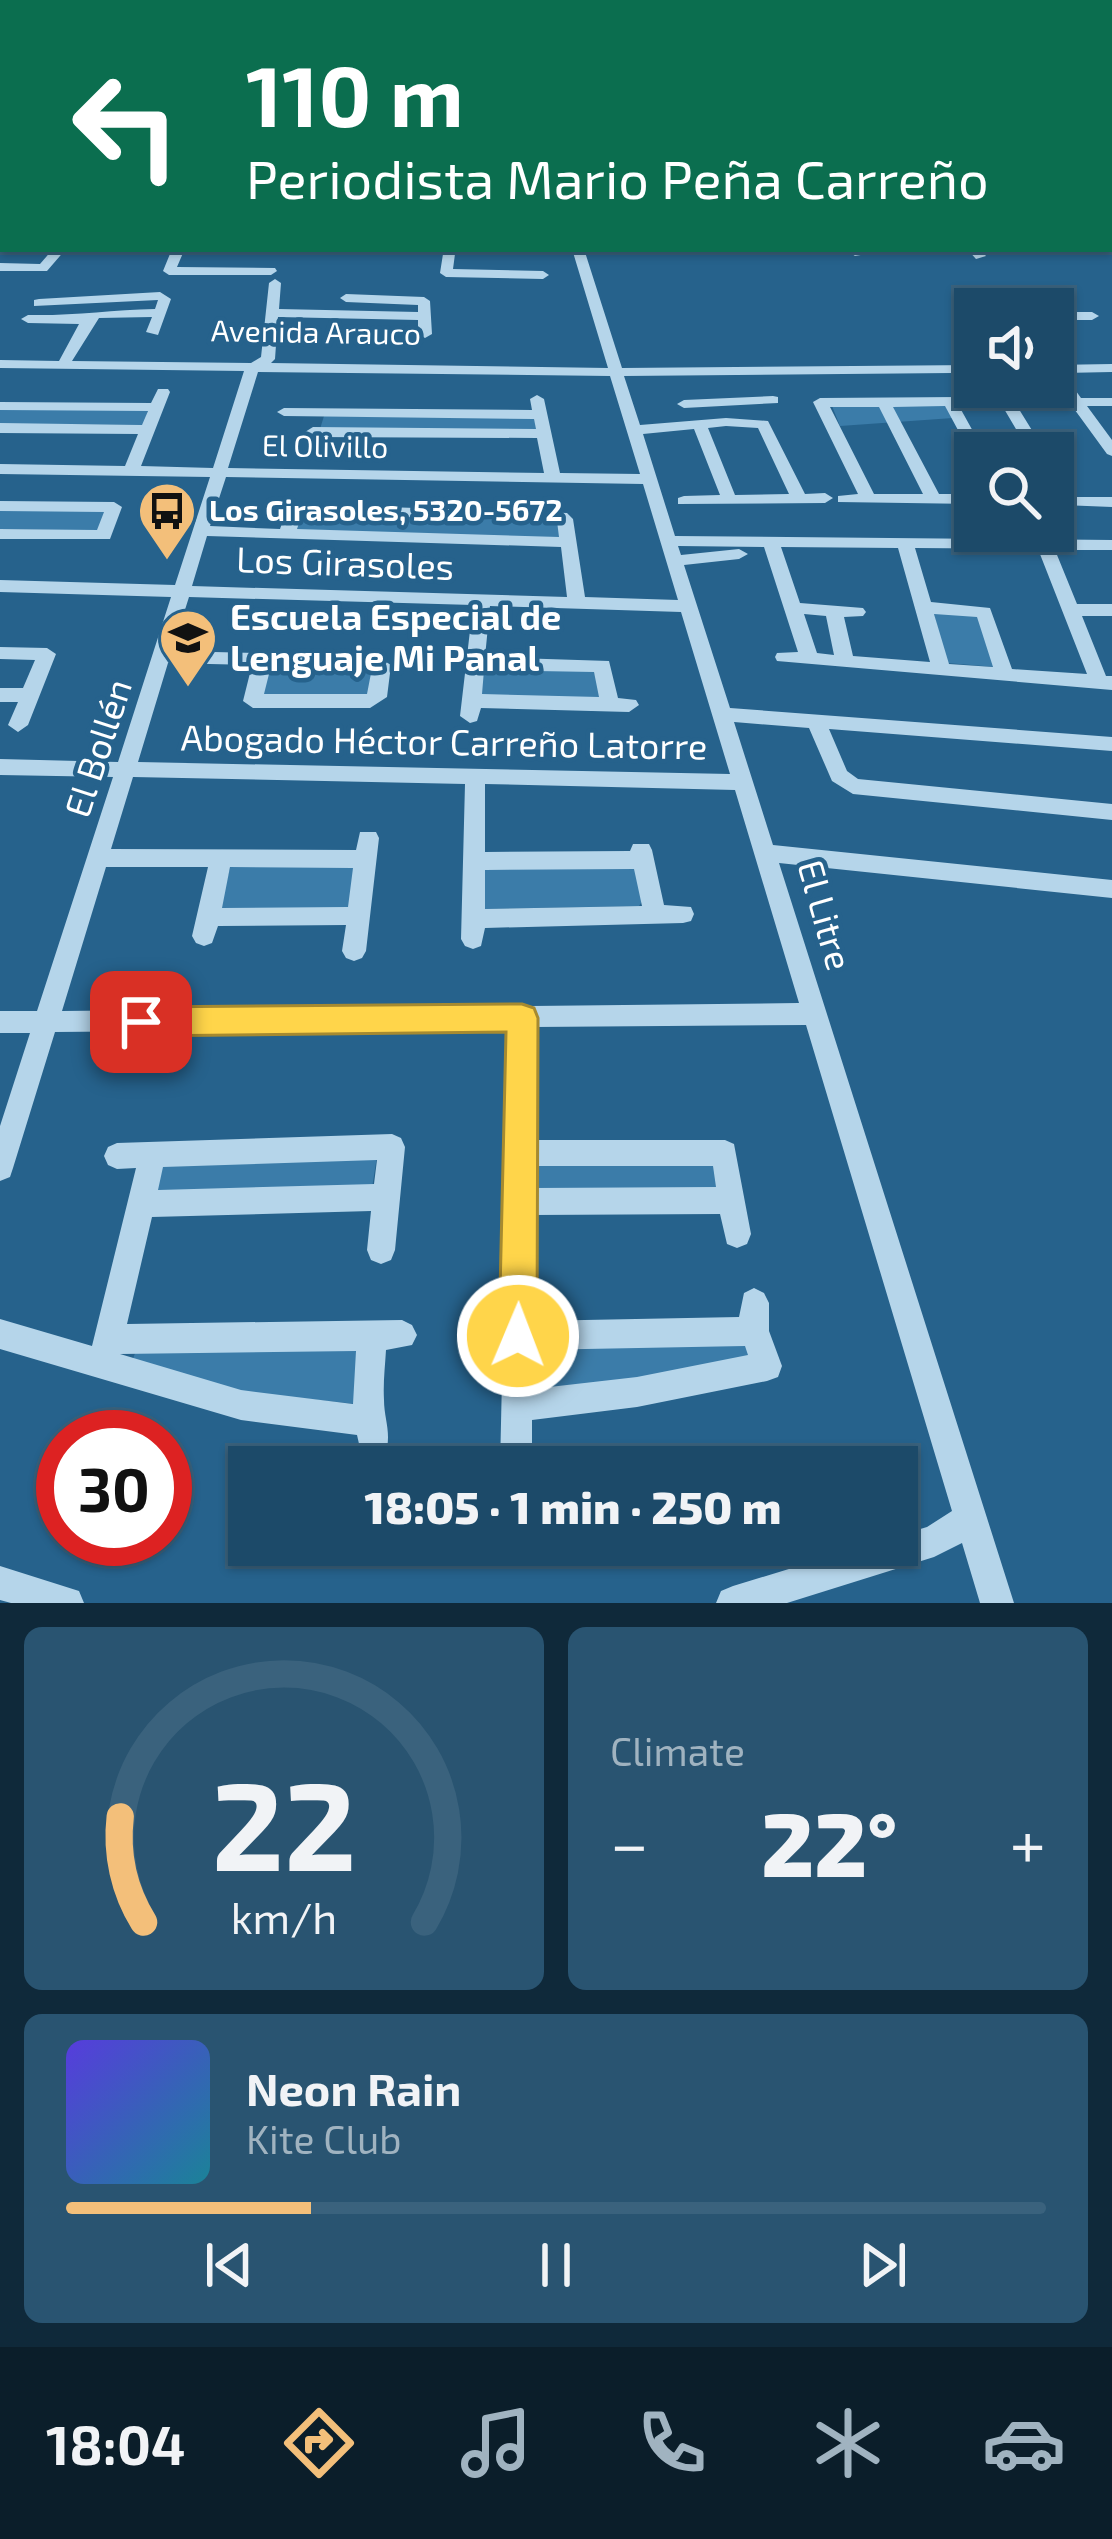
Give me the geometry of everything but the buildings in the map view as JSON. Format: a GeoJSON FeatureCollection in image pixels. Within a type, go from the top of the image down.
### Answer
{"type":"FeatureCollection","features":[{"type":"Feature","properties":{"kind":"street"},"geometry":{"type":"LineString","coordinates":[[0,267],[43,268],[57,252]]}},
{"type":"Feature","properties":{"kind":"street","name":"El Bollén"},"geometry":{"type":"LineString","coordinates":[[0,1168],[220,472],[260,364],[272,314],[273,277],[169,271],[177,252]]}},
{"type":"Feature","properties":{"kind":"street"},"geometry":{"type":"LineString","coordinates":[[450,252],[446,273],[543,275]]}},
{"type":"Feature","properties":{"kind":"street"},"geometry":{"type":"LineString","coordinates":[[520,252],[527,275]]}},
{"type":"Feature","properties":{"kind":"street","name":"El Litre"},"geometry":{"type":"LineString","coordinates":[[579,252],[620,369],[634,430],[997,1603]]}},
{"type":"Feature","properties":{"kind":"street"},"geometry":{"type":"LineString","coordinates":[[153,332],[160,313],[165,299],[160,296],[115,293],[91,304],[43,297],[25,324],[88,320],[110,312],[160,313]]}},
{"type":"Feature","properties":{"kind":"street"},"geometry":{"type":"LineString","coordinates":[[337,335],[344,295],[421,299],[427,302],[425,334]]}},
{"type":"Feature","properties":{"kind":"street"},"geometry":{"type":"LineString","coordinates":[[272,314],[427,316]]}},
{"type":"Feature","properties":{"kind":"street"},"geometry":{"type":"LineString","coordinates":[[1074,316],[1092,316]]}},
{"type":"Feature","properties":{"kind":"street"},"geometry":{"type":"LineString","coordinates":[[65,360],[88,320]]}},
{"type":"Feature","properties":{"kind":"street","name":"Avenida Arauco"},"geometry":{"type":"LineString","coordinates":[[0,359],[954,369]]}},
{"type":"Feature","properties":{"kind":"street"},"geometry":{"type":"LineString","coordinates":[[1074,369],[1112,368]]}},
{"type":"Feature","properties":{"kind":"street"},"geometry":{"type":"LineString","coordinates":[[684,404],[775,405],[764,380]]}},
{"type":"Feature","properties":{"kind":"street"},"geometry":{"type":"LineString","coordinates":[[676,385],[729,499]]}},
{"type":"Feature","properties":{"kind":"street"},"geometry":{"type":"LineString","coordinates":[[0,406],[160,400],[131,471]]}},
{"type":"Feature","properties":{"kind":"street"},"geometry":{"type":"LineString","coordinates":[[1074,401],[1112,451]]}},
{"type":"Feature","properties":{"kind":"street"},"geometry":{"type":"LineString","coordinates":[[868,499],[820,402],[954,402]]}},
{"type":"Feature","properties":{"kind":"street"},"geometry":{"type":"LineString","coordinates":[[950,402],[965,432]]}},
{"type":"Feature","properties":{"kind":"street"},"geometry":{"type":"LineString","coordinates":[[1025,432],[1007,402],[1112,415]]}},
{"type":"Feature","properties":{"kind":"street"},"geometry":{"type":"LineString","coordinates":[[1080,410],[1112,402]]}},
{"type":"Feature","properties":{"kind":"street"},"geometry":{"type":"LineString","coordinates":[[884,403],[934,500]]}},
{"type":"Feature","properties":{"kind":"street"},"geometry":{"type":"LineString","coordinates":[[284,412],[539,407],[553,478]]}},
{"type":"Feature","properties":{"kind":"street"},"geometry":{"type":"LineString","coordinates":[[1080,410],[1112,471]]}},
{"type":"Feature","properties":{"kind":"street"},"geometry":{"type":"LineString","coordinates":[[303,474],[318,412]]}},
{"type":"Feature","properties":{"kind":"street"},"geometry":{"type":"LineString","coordinates":[[634,430],[763,424],[799,498]]}},
{"type":"Feature","properties":{"kind":"street"},"geometry":{"type":"LineString","coordinates":[[0,428],[148,430]]}},
{"type":"Feature","properties":{"kind":"street"},"geometry":{"type":"LineString","coordinates":[[313,432],[544,434]]}},
{"type":"Feature","properties":{"kind":"street","name":"El Olivillo"},"geometry":{"type":"LineString","coordinates":[[0,469],[649,479]]}},
{"type":"Feature","properties":{"kind":"street"},"geometry":{"type":"LineString","coordinates":[[684,501],[954,500]]}},
{"type":"Feature","properties":{"kind":"street"},"geometry":{"type":"LineString","coordinates":[[1074,502],[1112,502]]}},
{"type":"Feature","properties":{"kind":"street"},"geometry":{"type":"LineString","coordinates":[[0,506],[114,507],[104,535],[0,533]]}},
{"type":"Feature","properties":{"kind":"street"},"geometry":{"type":"LineString","coordinates":[[287,534],[295,509],[566,519],[577,603]]}},
{"type":"Feature","properties":{"kind":"street"},"geometry":{"type":"LineString","coordinates":[[201,531],[569,542]]}},
{"type":"Feature","properties":{"kind":"street"},"geometry":{"type":"LineString","coordinates":[[1074,548],[1112,545]]}},
{"type":"Feature","properties":{"kind":"street"},"geometry":{"type":"LineString","coordinates":[[773,547],[809,658]]}},
{"type":"Feature","properties":{"kind":"street"},"geometry":{"type":"LineString","coordinates":[[907,549],[940,669]]}},
{"type":"Feature","properties":{"kind":"street"},"geometry":{"type":"LineString","coordinates":[[671,551],[954,549]]}},
{"type":"Feature","properties":{"kind":"street"},"geometry":{"type":"LineString","coordinates":[[1048,552],[1106,683]]}},
{"type":"Feature","properties":{"kind":"street"},"geometry":{"type":"LineString","coordinates":[[1063,552],[1112,558]]}},
{"type":"Feature","properties":{"kind":"street","name":"Los Girasoles"},"geometry":{"type":"LineString","coordinates":[[0,586],[688,606]]}},
{"type":"Feature","properties":{"kind":"street"},"geometry":{"type":"LineString","coordinates":[[475,663],[597,661],[620,705],[471,708],[475,663],[482,600]]}},
{"type":"Feature","properties":{"kind":"street"},"geometry":{"type":"LineString","coordinates":[[793,608],[857,612]]}},
{"type":"Feature","properties":{"kind":"street"},"geometry":{"type":"LineString","coordinates":[[923,608],[984,612],[1005,674]]}},
{"type":"Feature","properties":{"kind":"street"},"geometry":{"type":"LineString","coordinates":[[1070,610],[1112,610]]}},
{"type":"Feature","properties":{"kind":"street"},"geometry":{"type":"LineString","coordinates":[[834,611],[845,662]]}},
{"type":"Feature","properties":{"kind":"street"},"geometry":{"type":"LineString","coordinates":[[0,653],[51,644],[18,724]]}},
{"type":"Feature","properties":{"kind":"street"},"geometry":{"type":"LineString","coordinates":[[784,656],[1106,683]]}},
{"type":"Feature","properties":{"kind":"street"},"geometry":{"type":"LineString","coordinates":[[161,657],[382,659],[377,698],[253,701],[263,660]]}},
{"type":"Feature","properties":{"kind":"street"},"geometry":{"type":"LineString","coordinates":[[0,695],[30,695]]}},
{"type":"Feature","properties":{"kind":"street"},"geometry":{"type":"LineString","coordinates":[[722,715],[1112,744]]}},
{"type":"Feature","properties":{"kind":"street"},"geometry":{"type":"LineString","coordinates":[[816,721],[839,776],[853,786],[1112,812]]}},
{"type":"Feature","properties":{"kind":"street","name":"Abogado Héctor Carreño Latorre"},"geometry":{"type":"LineString","coordinates":[[0,767],[743,782]]}},
{"type":"Feature","properties":{"kind":"street"},"geometry":{"type":"LineString","coordinates":[[476,778],[473,929],[682,914]]}},
{"type":"Feature","properties":{"kind":"street"},"geometry":{"type":"LineString","coordinates":[[98,858],[221,859],[367,849],[354,951]]}},
{"type":"Feature","properties":{"kind":"street"},"geometry":{"type":"LineString","coordinates":[[474,861],[642,853],[655,914]]}},
{"type":"Feature","properties":{"kind":"street"},"geometry":{"type":"LineString","coordinates":[[766,853],[1112,889]]}},
{"type":"Feature","properties":{"kind":"street"},"geometry":{"type":"LineString","coordinates":[[221,859],[206,927],[358,916]]}},
{"type":"Feature","properties":{"kind":"street"},"geometry":{"type":"LineString","coordinates":[[0,1022],[813,1014]]}},
{"type":"Feature","properties":{"kind":"street"},"geometry":{"type":"LineString","coordinates":[[516,1446],[522,1018]]}},
{"type":"Feature","properties":{"kind":"street"},"geometry":{"type":"LineString","coordinates":[[117,1156],[392,1147],[381,1250]]}},
{"type":"Feature","properties":{"kind":"street"},"geometry":{"type":"LineString","coordinates":[[520,1153],[725,1153],[737,1234]]}},
{"type":"Feature","properties":{"kind":"street"},"geometry":{"type":"LineString","coordinates":[[106,1352],[153,1155]]}},
{"type":"Feature","properties":{"kind":"street"},"geometry":{"type":"LineString","coordinates":[[141,1204],[386,1198]]}},
{"type":"Feature","properties":{"kind":"street"},"geometry":{"type":"LineString","coordinates":[[520,1202],[732,1200]]}},
{"type":"Feature","properties":{"kind":"street"},"geometry":{"type":"LineString","coordinates":[[517,1406],[637,1392],[767,1366],[754,1317],[518,1336]]}},
{"type":"Feature","properties":{"kind":"street"},"geometry":{"type":"LineString","coordinates":[[0,1334],[106,1352],[241,1405],[367,1421],[370,1431],[387,1335],[106,1352]]}},
{"type":"Feature","properties":{"kind":"street"},"geometry":{"type":"LineString","coordinates":[[733,1603],[934,1540],[969,1520]]}},
{"type":"Feature","properties":{"kind":"street"},"geometry":{"type":"LineString","coordinates":[[0,1583],[67,1603]]}},
{"type":"Feature","properties":{"kind":"shaded area"},"geometry":{"type":"Polygon","coordinates":[[[945,402],[953,418],[840,426],[832,406],[945,402]]]}},
{"type":"Feature","properties":{"kind":"shaded area"},"geometry":{"type":"Polygon","coordinates":[[[0,410],[148,410],[144,425],[0,424],[0,410]]]}},
{"type":"Feature","properties":{"kind":"shaded area"},"geometry":{"type":"Polygon","coordinates":[[[324,416],[534,418],[537,430],[320,429],[324,416]]]}},
{"type":"Feature","properties":{"kind":"shaded area"},"geometry":{"type":"Polygon","coordinates":[[[0,510],[107,511],[101,531],[0,529],[0,510]]]}},
{"type":"Feature","properties":{"kind":"shaded area"},"geometry":{"type":"Polygon","coordinates":[[[299,510],[561,518],[564,539],[293,531],[299,510]]]}},
{"type":"Feature","properties":{"kind":"shaded area"},"geometry":{"type":"Polygon","coordinates":[[[934,614],[978,614],[996,667],[947,663],[934,614]]]}},
{"type":"Feature","properties":{"kind":"shaded area"},"geometry":{"type":"Polygon","coordinates":[[[272,663],[378,668],[374,695],[261,696],[272,663]]]}},
{"type":"Feature","properties":{"kind":"shaded area"},"geometry":{"type":"Polygon","coordinates":[[[479,669],[593,669],[603,698],[480,699],[479,669]]]}},
{"type":"Feature","properties":{"kind":"shaded area"},"geometry":{"type":"Polygon","coordinates":[[[231,864],[358,867],[354,904],[346,912],[218,914],[231,864]]]}},
{"type":"Feature","properties":{"kind":"shaded area"},"geometry":{"type":"Polygon","coordinates":[[[630,866],[637,871],[643,900],[639,906],[485,909],[478,870],[630,866]]]}},
{"type":"Feature","properties":{"kind":"shaded area"},"geometry":{"type":"Polygon","coordinates":[[[377,1156],[372,1188],[154,1195],[160,1163],[377,1156]]]}},
{"type":"Feature","properties":{"kind":"shaded area"},"geometry":{"type":"Polygon","coordinates":[[[719,1156],[723,1195],[531,1196],[533,1157],[719,1156]]]}},
{"type":"Feature","properties":{"kind":"shaded area"},"geometry":{"type":"Polygon","coordinates":[[[747,1337],[756,1359],[523,1399],[526,1342],[747,1337]]]}},
{"type":"Feature","properties":{"kind":"shaded area"},"geometry":{"type":"Polygon","coordinates":[[[359,1347],[356,1404],[241,1392],[132,1361],[136,1351],[359,1347]]]}},
{"type":"Feature","properties":{"kind":"place","name":"Los Girasoles, 5320-5672"},"geometry":{"type":"Point","coordinates":[167,562]}},
{"type":"Feature","properties":{"kind":"place","name":"Escuela Especial de Lenguaje Mi Panal"},"geometry":{"type":"Point","coordinates":[188,689]}},
{"type":"Feature","properties":{"kind":"route"},"geometry":{"type":"LineString","coordinates":[[141,1022],[522,1018],[518,1336]]}}]}
